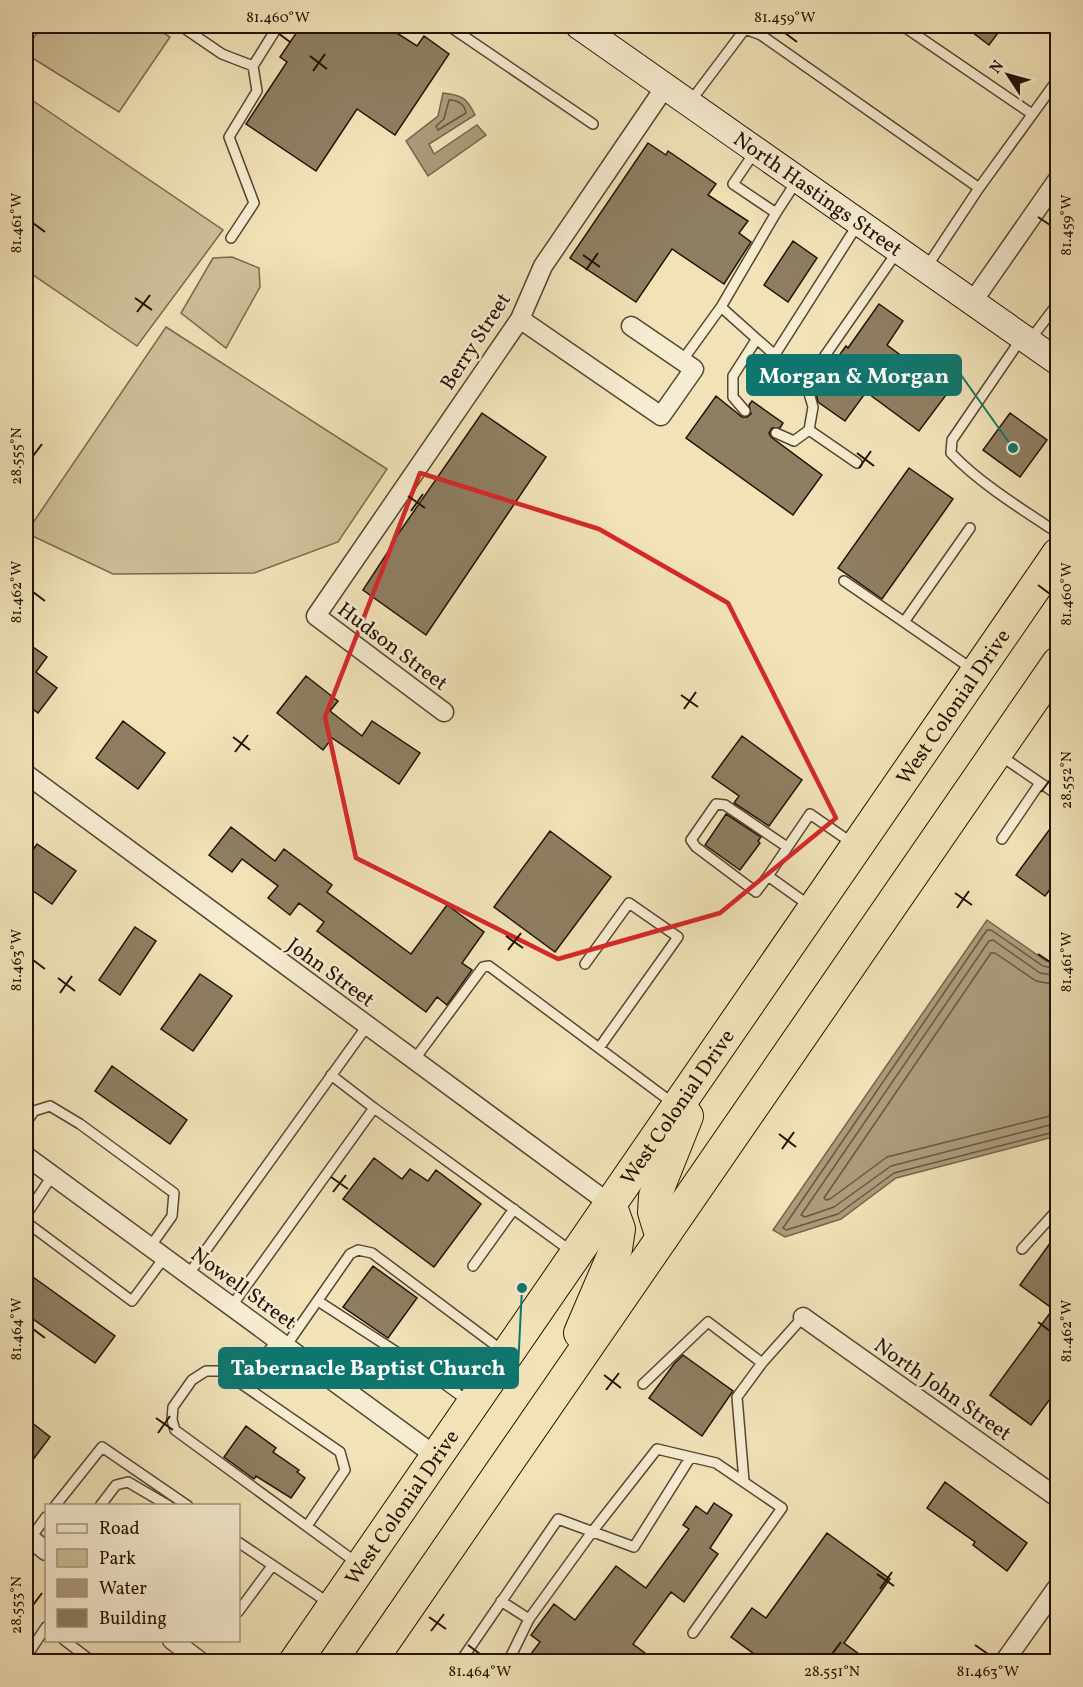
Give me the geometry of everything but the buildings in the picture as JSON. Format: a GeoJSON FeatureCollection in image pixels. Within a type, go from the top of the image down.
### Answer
{"type":"FeatureCollection","features":[{"type":"Feature","properties":{"kind":"highway","name":"West Colonial Drive"},"geometry":{"type":"LineString","coordinates":[[295,1662],[1058,554]]}},
{"type":"Feature","properties":{"kind":"highway"},"geometry":{"type":"LineString","coordinates":[[370,1662],[1058,663]]}},
{"type":"Feature","properties":{"kind":"highway"},"geometry":{"type":"LineString","coordinates":[[662,1238],[654,1212],[656,1196],[709,1063]]}},
{"type":"Feature","properties":{"kind":"highway"},"geometry":{"type":"LineString","coordinates":[[554,1394],[616,1249],[619,1229],[610,1204]]}},
{"type":"Feature","properties":{"kind":"street","name":"North Hastings Street"},"geometry":{"type":"LineString","coordinates":[[579,26],[1058,363]]}},
{"type":"Feature","properties":{"kind":"street","name":"Berry Street"},"geometry":{"type":"LineString","coordinates":[[316,616],[520,319],[543,266],[665,87]]}},
{"type":"Feature","properties":{"kind":"street"},"geometry":{"type":"LineString","coordinates":[[973,301],[1058,179]]}},
{"type":"Feature","properties":{"kind":"street"},"geometry":{"type":"LineString","coordinates":[[520,319],[661,416],[694,369],[631,326]]}},
{"type":"Feature","properties":{"kind":"street","name":"Hudson Street"},"geometry":{"type":"LineString","coordinates":[[316,616],[444,712]]}},
{"type":"Feature","properties":{"kind":"street","name":"John Street"},"geometry":{"type":"LineString","coordinates":[[26,774],[610,1204]]}},
{"type":"Feature","properties":{"kind":"street","name":"Nowell Street"},"geometry":{"type":"LineString","coordinates":[[26,1156],[437,1457]]}},
{"type":"Feature","properties":{"kind":"street","name":"North John Street"},"geometry":{"type":"LineString","coordinates":[[803,1317],[1058,1498]]}},
{"type":"Feature","properties":{"kind":"street"},"geometry":{"type":"LineString","coordinates":[[28,1537],[45,1550]]}},
{"type":"Feature","properties":{"kind":"street"},"geometry":{"type":"LineString","coordinates":[[1004,1662],[1058,1586]]}},
{"type":"Feature","properties":{"kind":"street"},"geometry":{"type":"LineString","coordinates":[[173,1642],[201,1662]]}},
{"type":"Feature","properties":{"kind":"lane"},"geometry":{"type":"LineString","coordinates":[[181,26],[222,54],[253,66]]}},
{"type":"Feature","properties":{"kind":"lane"},"geometry":{"type":"LineString","coordinates":[[231,238],[254,203],[229,137],[257,91],[253,66],[278,26]]}},
{"type":"Feature","properties":{"kind":"lane"},"geometry":{"type":"LineString","coordinates":[[449,26],[593,124]]}},
{"type":"Feature","properties":{"kind":"lane"},"geometry":{"type":"LineString","coordinates":[[903,26],[1032,114]]}},
{"type":"Feature","properties":{"kind":"lane"},"geometry":{"type":"LineString","coordinates":[[688,104],[746,27],[761,35],[979,188]]}},
{"type":"Feature","properties":{"kind":"lane"},"geometry":{"type":"LineString","coordinates":[[925,269],[979,188],[1058,79]]}},
{"type":"Feature","properties":{"kind":"lane"},"geometry":{"type":"LineString","coordinates":[[756,150],[734,184],[776,213]]}},
{"type":"Feature","properties":{"kind":"lane"},"geometry":{"type":"LineString","coordinates":[[682,361],[721,307],[798,180]]}},
{"type":"Feature","properties":{"kind":"lane"},"geometry":{"type":"LineString","coordinates":[[774,356],[859,222]]}},
{"type":"Feature","properties":{"kind":"lane"},"geometry":{"type":"LineString","coordinates":[[806,383],[898,250]]}},
{"type":"Feature","properties":{"kind":"lane"},"geometry":{"type":"LineString","coordinates":[[721,307],[806,383],[813,407],[809,430],[794,441],[776,433]]}},
{"type":"Feature","properties":{"kind":"lane"},"geometry":{"type":"LineString","coordinates":[[1056,309],[1026,340],[952,440],[951,453],[1008,499],[1058,532]]}},
{"type":"Feature","properties":{"kind":"lane"},"geometry":{"type":"LineString","coordinates":[[746,411],[733,397],[733,376],[756,340]]}},
{"type":"Feature","properties":{"kind":"lane"},"geometry":{"type":"LineString","coordinates":[[809,430],[857,463]]}},
{"type":"Feature","properties":{"kind":"lane"},"geometry":{"type":"LineString","coordinates":[[904,622],[970,528]]}},
{"type":"Feature","properties":{"kind":"lane"},"geometry":{"type":"LineString","coordinates":[[844,581],[976,673]]}},
{"type":"Feature","properties":{"kind":"lane"},"geometry":{"type":"LineString","coordinates":[[996,753],[1058,795]]}},
{"type":"Feature","properties":{"kind":"lane"},"geometry":{"type":"LineString","coordinates":[[1002,839],[1040,783]]}},
{"type":"Feature","properties":{"kind":"lane"},"geometry":{"type":"LineString","coordinates":[[787,847],[724,805],[716,804],[691,840],[696,847],[756,892],[810,814],[857,846]]}},
{"type":"Feature","properties":{"kind":"lane"},"geometry":{"type":"LineString","coordinates":[[768,876],[814,909]]}},
{"type":"Feature","properties":{"kind":"lane"},"geometry":{"type":"LineString","coordinates":[[585,964],[629,903],[678,937],[599,1048]]}},
{"type":"Feature","properties":{"kind":"lane"},"geometry":{"type":"LineString","coordinates":[[414,1060],[483,967],[489,966],[678,1107]]}},
{"type":"Feature","properties":{"kind":"lane"},"geometry":{"type":"LineString","coordinates":[[188,1275],[367,1026]]}},
{"type":"Feature","properties":{"kind":"lane"},"geometry":{"type":"LineString","coordinates":[[331,1075],[576,1254]]}},
{"type":"Feature","properties":{"kind":"lane"},"geometry":{"type":"LineString","coordinates":[[26,1123],[34,1111],[50,1106],[80,1124],[174,1192],[172,1216],[157,1253],[132,1301],[26,1222]]}},
{"type":"Feature","properties":{"kind":"lane"},"geometry":{"type":"LineString","coordinates":[[231,1307],[374,1108]]}},
{"type":"Feature","properties":{"kind":"lane"},"geometry":{"type":"LineString","coordinates":[[26,1215],[52,1176]]}},
{"type":"Feature","properties":{"kind":"lane"},"geometry":{"type":"LineString","coordinates":[[473,1266],[514,1209]]}},
{"type":"Feature","properties":{"kind":"lane"},"geometry":{"type":"LineString","coordinates":[[1022,1249],[1058,1209]]}},
{"type":"Feature","properties":{"kind":"lane"},"geometry":{"type":"LineString","coordinates":[[243,1384],[318,1301],[350,1254],[358,1250],[372,1253],[507,1354]]}},
{"type":"Feature","properties":{"kind":"lane"},"geometry":{"type":"LineString","coordinates":[[318,1301],[429,1372],[473,1405]]}},
{"type":"Feature","properties":{"kind":"lane"},"geometry":{"type":"LineString","coordinates":[[744,1481],[737,1397],[803,1317]]}},
{"type":"Feature","properties":{"kind":"lane"},"geometry":{"type":"LineString","coordinates":[[643,1384],[708,1322],[762,1364]]}},
{"type":"Feature","properties":{"kind":"lane"},"geometry":{"type":"LineString","coordinates":[[307,1526],[345,1470],[340,1452],[223,1371],[206,1371],[192,1380],[173,1407],[172,1419],[175,1430],[307,1526],[362,1566]]}},
{"type":"Feature","properties":{"kind":"lane"},"geometry":{"type":"LineString","coordinates":[[60,1504],[102,1447],[185,1504]]}},
{"type":"Feature","properties":{"kind":"lane"},"geometry":{"type":"LineString","coordinates":[[508,1662],[529,1619],[592,1532],[657,1449],[716,1463],[782,1508],[693,1633]]}},
{"type":"Feature","properties":{"kind":"lane"},"geometry":{"type":"LineString","coordinates":[[460,1662],[558,1519],[634,1546],[690,1458]]}},
{"type":"Feature","properties":{"kind":"lane"},"geometry":{"type":"LineString","coordinates":[[102,1504],[116,1485],[128,1482],[166,1504]]}},
{"type":"Feature","properties":{"kind":"lane"},"geometry":{"type":"LineString","coordinates":[[28,1537],[45,1518]]}},
{"type":"Feature","properties":{"kind":"lane"},"geometry":{"type":"LineString","coordinates":[[240,1543],[333,1606]]}},
{"type":"Feature","properties":{"kind":"lane"},"geometry":{"type":"LineString","coordinates":[[240,1609],[272,1566]]}},
{"type":"Feature","properties":{"kind":"lane"},"geometry":{"type":"LineString","coordinates":[[501,1601],[529,1619]]}},
{"type":"Feature","properties":{"kind":"lane"},"geometry":{"type":"LineString","coordinates":[[26,1657],[45,1628]]}},
{"type":"Feature","properties":{"kind":"lane"},"geometry":{"type":"LineString","coordinates":[[65,1642],[93,1662]]}},
{"type":"Feature","properties":{"kind":"highlighted area"},"geometry":{"type":"Polygon","coordinates":[[[420,473],[599,529],[728,603],[836,818],[720,913],[558,959],[356,858],[325,717],[420,473]]]}},
{"type":"Feature","properties":{"kind":"green space"},"geometry":{"type":"Polygon","coordinates":[[[43,26],[152,26],[170,37],[119,112],[26,54],[26,47],[43,26]]]}},
{"type":"Feature","properties":{"kind":"green space"},"geometry":{"type":"Polygon","coordinates":[[[26,96],[223,230],[137,346],[26,270],[26,96]]]}},
{"type":"Feature","properties":{"kind":"green space"},"geometry":{"type":"Polygon","coordinates":[[[232,257],[259,268],[260,287],[226,348],[181,313],[213,258],[232,257]]]}},
{"type":"Feature","properties":{"kind":"green space"},"geometry":{"type":"Polygon","coordinates":[[[166,327],[387,469],[338,542],[254,573],[113,574],[26,533],[166,327]]]}},
{"type":"Feature","properties":{"kind":"water"},"geometry":{"type":"Polygon","coordinates":[[[443,93],[463,98],[475,115],[429,144],[434,154],[477,125],[486,135],[428,176],[406,141],[438,116],[443,93]]]}},
{"type":"Feature","properties":{"kind":"water"},"geometry":{"type":"Polygon","coordinates":[[[987,920],[1046,961],[1057,963],[1057,1136],[896,1178],[841,1219],[785,1237],[773,1230],[987,920]]]}},
{"type":"Feature","properties":{"kind":"place","name":"Morgan & Morgan"},"geometry":{"type":"Point","coordinates":[1013,448]}},
{"type":"Feature","properties":{"kind":"place","name":"Tabernacle Baptist Church"},"geometry":{"type":"Point","coordinates":[522,1288]}}]}
